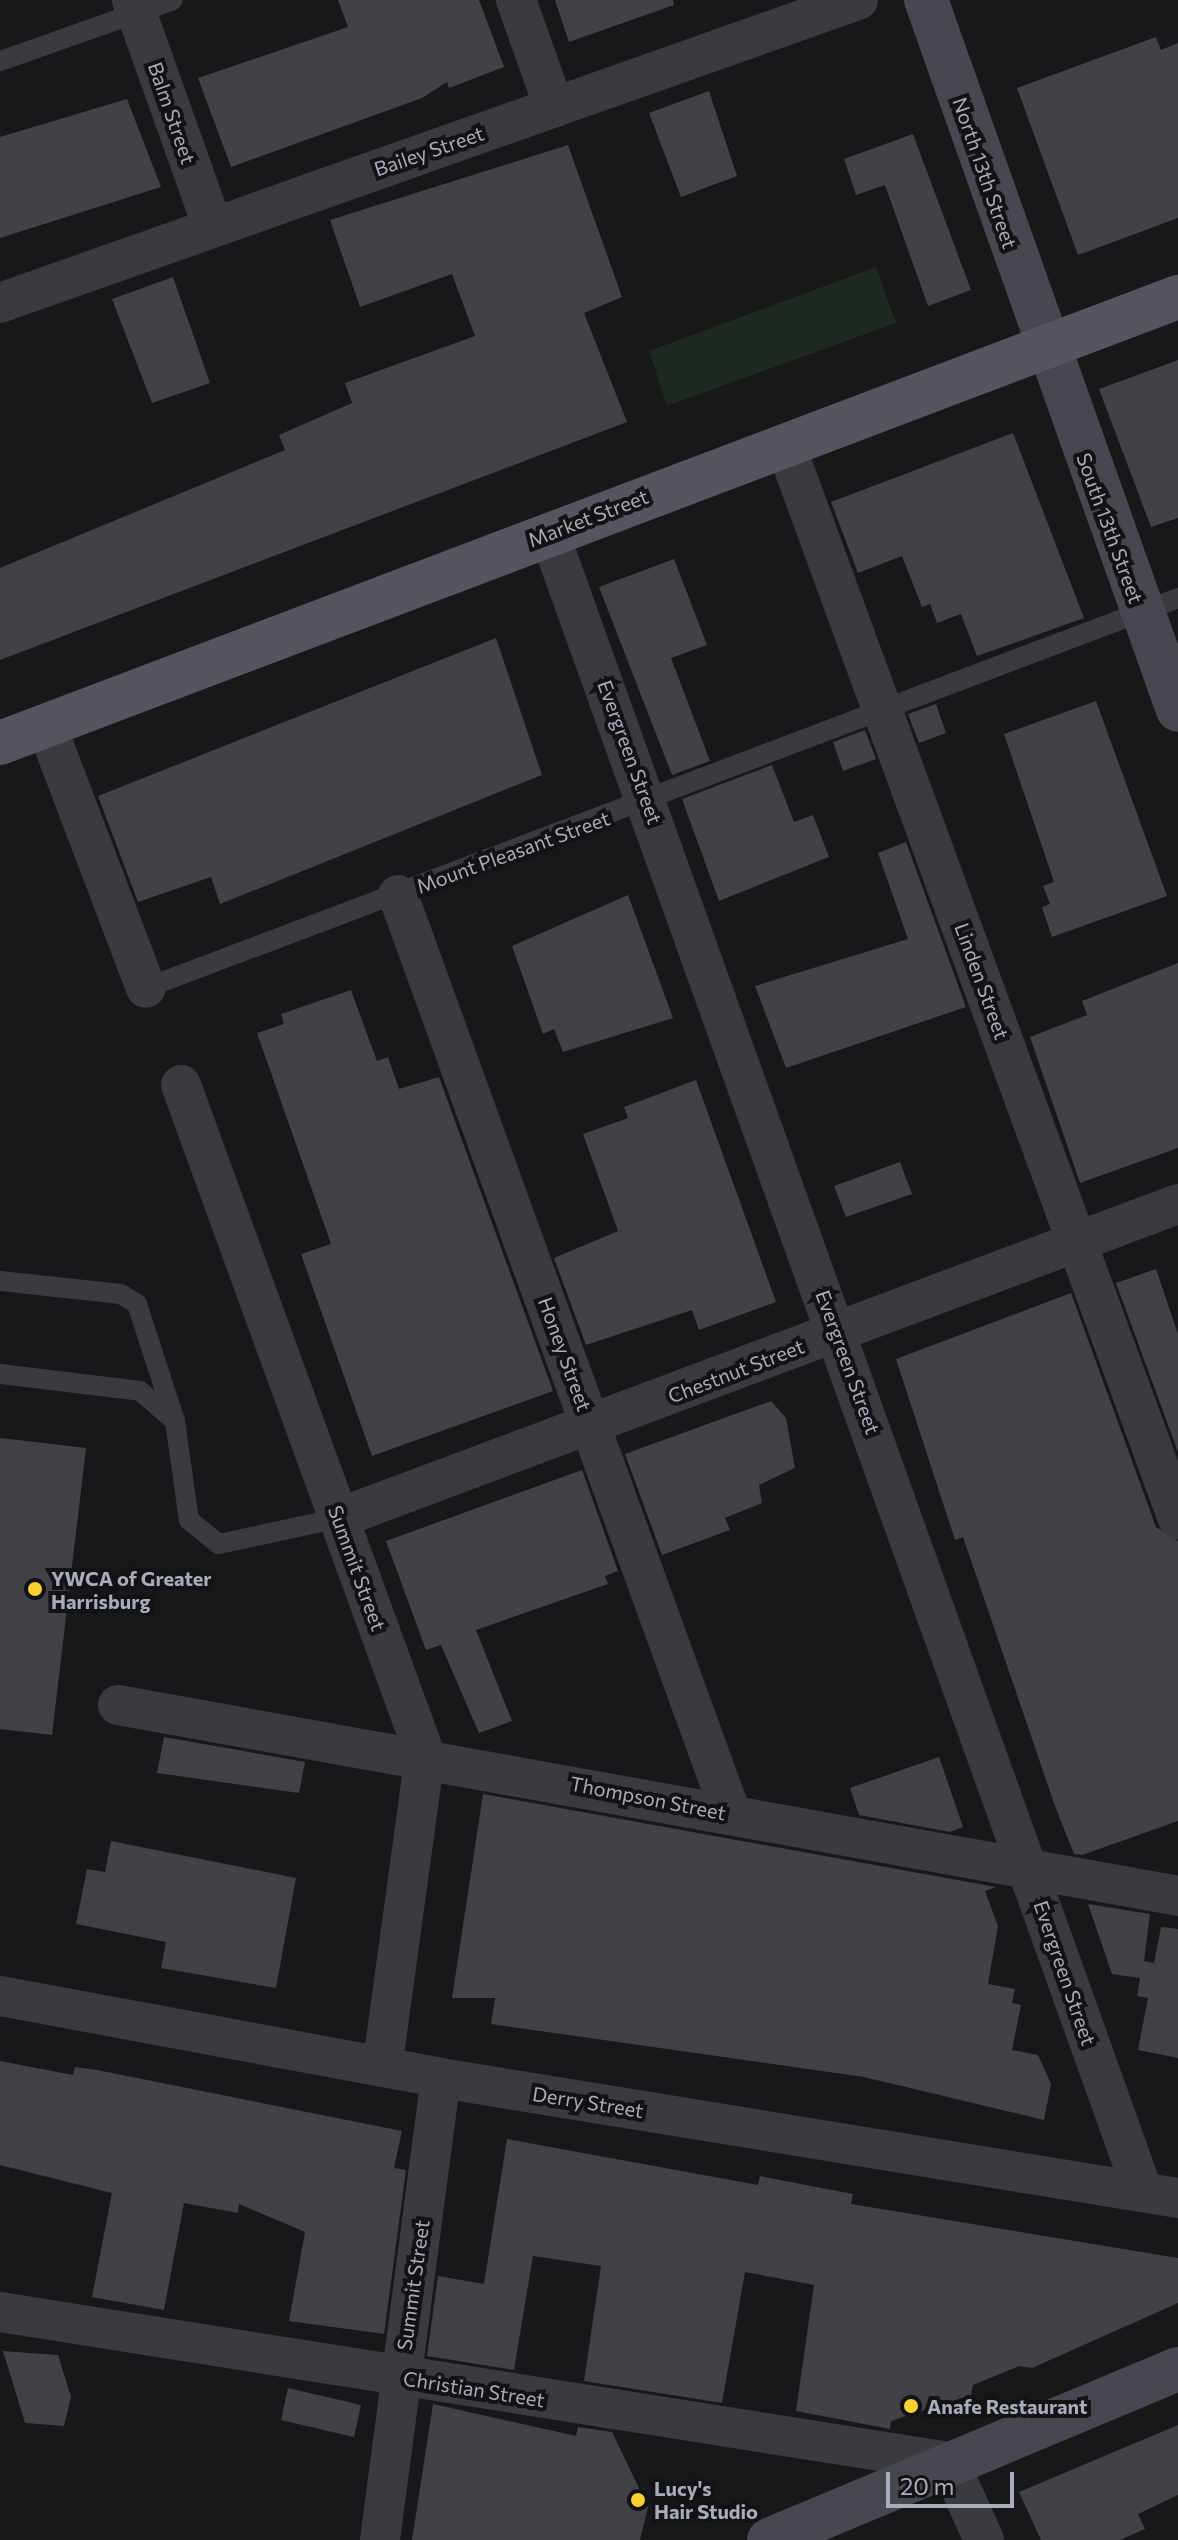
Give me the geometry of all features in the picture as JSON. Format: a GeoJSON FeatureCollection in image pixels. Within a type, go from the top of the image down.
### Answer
{"type":"FeatureCollection","features":[{"type":"Feature","properties":{"kind":"main road","name":"North 13th Street"},"geometry":{"type":"LineString","coordinates":[[926,0],[1043,346]]}},
{"type":"Feature","properties":{"kind":"main road","name":"Market Street"},"geometry":{"type":"LineString","coordinates":[[0,743],[1178,297]]}},
{"type":"Feature","properties":{"kind":"main road","name":"South 13th Street"},"geometry":{"type":"LineString","coordinates":[[1043,346],[1160,605],[1177,705]]}},
{"type":"Feature","properties":{"kind":"main road"},"geometry":{"type":"LineString","coordinates":[[769,2540],[949,2462],[1178,2369]]}},
{"type":"Feature","properties":{"kind":"street"},"geometry":{"type":"LineString","coordinates":[[516,0],[554,107]]}},
{"type":"Feature","properties":{"kind":"street","name":"Bailey Street"},"geometry":{"type":"LineString","coordinates":[[0,303],[212,225],[858,0]]}},
{"type":"Feature","properties":{"kind":"street","name":"Balm Street"},"geometry":{"type":"LineString","coordinates":[[147,4],[212,225]]}},
{"type":"Feature","properties":{"kind":"street","name":"Linden Street"},"geometry":{"type":"LineString","coordinates":[[785,444],[1178,1519]]}},
{"type":"Feature","properties":{"kind":"street","name":"Evergreen Street"},"geometry":{"type":"LineString","coordinates":[[549,533],[649,801],[1029,1871],[1161,2195]]}},
{"type":"Feature","properties":{"kind":"street","name":"Mount Pleasant Street"},"geometry":{"type":"LineString","coordinates":[[46,725],[146,988]]}},
{"type":"Feature","properties":{"kind":"street","name":"Honey Street"},"geometry":{"type":"LineString","coordinates":[[398,895],[731,1814]]}},
{"type":"Feature","properties":{"kind":"street","name":"Summit Street"},"geometry":{"type":"LineString","coordinates":[[181,1085],[425,1755],[382,2067]]}},
{"type":"Feature","properties":{"kind":"street","name":"Chestnut Street"},"geometry":{"type":"LineString","coordinates":[[339,1518],[592,1427],[1178,1204]]}},
{"type":"Feature","properties":{"kind":"street","name":"Thompson Street"},"geometry":{"type":"LineString","coordinates":[[118,1705],[425,1755],[1029,1871],[1178,1896]]}},
{"type":"Feature","properties":{"kind":"street","name":"Derry Street"},"geometry":{"type":"LineString","coordinates":[[0,1996],[441,2078],[1161,2195]]}},
{"type":"Feature","properties":{"kind":"street","name":"Summit Street"},"geometry":{"type":"LineString","coordinates":[[380,2540],[441,2078]]}},
{"type":"Feature","properties":{"kind":"street","name":"Christian Street"},"geometry":{"type":"LineString","coordinates":[[0,2312],[401,2378],[949,2462]]}},
{"type":"Feature","properties":{"kind":"street"},"geometry":{"type":"LineString","coordinates":[[949,2462],[984,2540]]}},
{"type":"Feature","properties":{"kind":"lane"},"geometry":{"type":"LineString","coordinates":[[0,61],[147,4]]}},
{"type":"Feature","properties":{"kind":"lane","name":"Mount Pleasant Street"},"geometry":{"type":"LineString","coordinates":[[146,988],[884,713],[1160,605]]}},
{"type":"Feature","properties":{"kind":"lane"},"geometry":{"type":"LineString","coordinates":[[0,1281],[121,1294],[137,1304],[175,1421],[189,1520],[219,1544],[339,1518]]}},
{"type":"Feature","properties":{"kind":"lane"},"geometry":{"type":"LineString","coordinates":[[0,1374],[140,1391],[175,1421]]}},
{"type":"Feature","properties":{"kind":"shaded area"},"geometry":{"type":"Polygon","coordinates":[[[876,267],[896,323],[667,406],[649,351],[876,267]]]}},
{"type":"Feature","properties":{"kind":"building"},"geometry":{"type":"Polygon","coordinates":[[[338,0],[479,0],[504,67],[449,88],[447,82],[422,98],[231,167],[198,78],[348,27],[338,0]]]}},
{"type":"Feature","properties":{"kind":"building"},"geometry":{"type":"Polygon","coordinates":[[[555,0],[673,0],[674,5],[569,42],[555,0]]]}},
{"type":"Feature","properties":{"kind":"building"},"geometry":{"type":"Polygon","coordinates":[[[1156,37],[1161,50],[1178,43],[1178,218],[1078,255],[1017,88],[1156,37]]]}},
{"type":"Feature","properties":{"kind":"building"},"geometry":{"type":"Polygon","coordinates":[[[709,91],[737,176],[681,197],[649,113],[709,91]]]}},
{"type":"Feature","properties":{"kind":"building"},"geometry":{"type":"Polygon","coordinates":[[[127,99],[161,187],[0,238],[0,137],[127,99]]]}},
{"type":"Feature","properties":{"kind":"building"},"geometry":{"type":"Polygon","coordinates":[[[913,134],[971,290],[928,306],[885,185],[856,195],[844,159],[913,134]]]}},
{"type":"Feature","properties":{"kind":"building"},"geometry":{"type":"Polygon","coordinates":[[[568,145],[622,297],[584,313],[627,422],[0,660],[0,568],[285,450],[279,435],[352,403],[345,383],[475,336],[452,274],[360,307],[330,220],[568,145]]]}},
{"type":"Feature","properties":{"kind":"building"},"geometry":{"type":"Polygon","coordinates":[[[173,277],[210,383],[152,403],[112,299],[173,277]]]}},
{"type":"Feature","properties":{"kind":"building"},"geometry":{"type":"Polygon","coordinates":[[[1178,360],[1178,518],[1151,527],[1099,389],[1178,360]]]}},
{"type":"Feature","properties":{"kind":"building"},"geometry":{"type":"Polygon","coordinates":[[[1013,433],[1084,618],[977,656],[961,614],[937,623],[930,604],[922,607],[902,556],[858,573],[831,502],[1013,433]]]}},
{"type":"Feature","properties":{"kind":"building"},"geometry":{"type":"Polygon","coordinates":[[[674,559],[707,645],[671,658],[710,761],[672,775],[599,587],[674,559]]]}},
{"type":"Feature","properties":{"kind":"building"},"geometry":{"type":"Polygon","coordinates":[[[496,638],[542,775],[220,904],[211,877],[138,902],[98,796],[496,638]]]}},
{"type":"Feature","properties":{"kind":"building"},"geometry":{"type":"Polygon","coordinates":[[[1096,701],[1167,896],[1052,937],[1042,907],[1050,904],[1043,886],[1054,882],[1004,734],[1096,701]]]}},
{"type":"Feature","properties":{"kind":"building"},"geometry":{"type":"Polygon","coordinates":[[[936,704],[946,733],[919,743],[908,714],[936,704]]]}},
{"type":"Feature","properties":{"kind":"building"},"geometry":{"type":"Polygon","coordinates":[[[865,730],[876,759],[843,771],[833,742],[865,730]]]}},
{"type":"Feature","properties":{"kind":"building"},"geometry":{"type":"Polygon","coordinates":[[[772,765],[794,822],[813,815],[829,857],[719,901],[682,799],[772,765]]]}},
{"type":"Feature","properties":{"kind":"building"},"geometry":{"type":"Polygon","coordinates":[[[906,842],[966,1007],[786,1068],[755,986],[908,939],[878,853],[906,842]]]}},
{"type":"Feature","properties":{"kind":"building"},"geometry":{"type":"Polygon","coordinates":[[[628,895],[673,1018],[563,1052],[554,1029],[543,1034],[512,946],[628,895]]]}},
{"type":"Feature","properties":{"kind":"building"},"geometry":{"type":"Polygon","coordinates":[[[1178,963],[1178,1148],[1080,1183],[1030,1037],[1087,1015],[1082,1001],[1178,963]]]}},
{"type":"Feature","properties":{"kind":"building"},"geometry":{"type":"Polygon","coordinates":[[[351,990],[377,1061],[388,1057],[399,1089],[439,1077],[553,1391],[372,1456],[301,1254],[331,1244],[257,1033],[284,1024],[281,1014],[351,990]]]}},
{"type":"Feature","properties":{"kind":"building"},"geometry":{"type":"Polygon","coordinates":[[[696,1080],[776,1302],[699,1330],[692,1310],[586,1345],[554,1258],[618,1231],[583,1134],[628,1118],[624,1107],[696,1080]]]}},
{"type":"Feature","properties":{"kind":"building"},"geometry":{"type":"Polygon","coordinates":[[[900,1162],[912,1194],[846,1217],[834,1186],[900,1162]]]}},
{"type":"Feature","properties":{"kind":"building"},"geometry":{"type":"Polygon","coordinates":[[[1156,1269],[1178,1334],[1178,1452],[1116,1283],[1156,1269]]]}},
{"type":"Feature","properties":{"kind":"building"},"geometry":{"type":"Polygon","coordinates":[[[1071,1293],[1156,1527],[1178,1541],[1178,1821],[1082,1855],[1074,1854],[1055,1806],[963,1537],[955,1540],[896,1359],[1071,1293]]]}},
{"type":"Feature","properties":{"kind":"building"},"geometry":{"type":"Polygon","coordinates":[[[771,1401],[786,1418],[795,1468],[759,1485],[762,1503],[725,1518],[730,1530],[662,1555],[625,1454],[771,1401]]]}},
{"type":"Feature","properties":{"kind":"building","name":"YWCA of Greater Harrisburg"},"geometry":{"type":"Polygon","coordinates":[[[0,1438],[86,1448],[52,1735],[0,1729],[0,1438]]]}},
{"type":"Feature","properties":{"kind":"building"},"geometry":{"type":"Polygon","coordinates":[[[582,1470],[618,1571],[605,1576],[608,1584],[476,1630],[512,1721],[479,1733],[441,1645],[426,1650],[386,1541],[582,1470]]]}},
{"type":"Feature","properties":{"kind":"building"},"geometry":{"type":"Polygon","coordinates":[[[164,1737],[305,1762],[299,1793],[157,1773],[164,1737]]]}},
{"type":"Feature","properties":{"kind":"building"},"geometry":{"type":"Polygon","coordinates":[[[939,1757],[963,1827],[950,1832],[859,1815],[850,1788],[939,1757]]]}},
{"type":"Feature","properties":{"kind":"building"},"geometry":{"type":"Polygon","coordinates":[[[483,1794],[996,1887],[985,1891],[998,1926],[988,1984],[1015,1989],[1012,2003],[1021,2005],[1012,2050],[1038,2055],[1051,2084],[1044,2120],[864,2077],[491,2024],[495,1998],[452,1998],[483,1794]]]}},
{"type":"Feature","properties":{"kind":"building"},"geometry":{"type":"Polygon","coordinates":[[[111,1841],[296,1878],[276,1988],[161,1968],[166,1942],[76,1924],[87,1869],[105,1872],[111,1841]]]}},
{"type":"Feature","properties":{"kind":"building"},"geometry":{"type":"Polygon","coordinates":[[[1088,1904],[1150,1914],[1144,1961],[1154,1963],[1161,1927],[1178,1929],[1178,2058],[1138,2050],[1148,1998],[1137,1996],[1140,1978],[1112,1974],[1088,1904]]]}},
{"type":"Feature","properties":{"kind":"building"},"geometry":{"type":"Polygon","coordinates":[[[0,2061],[73,2075],[75,2067],[97,2070],[402,2131],[394,2168],[406,2170],[384,2334],[289,2321],[305,2232],[239,2204],[238,2213],[184,2203],[164,2310],[92,2297],[112,2193],[0,2165],[0,2061]]]}},
{"type":"Feature","properties":{"kind":"building"},"geometry":{"type":"Polygon","coordinates":[[[507,2139],[758,2185],[760,2176],[853,2194],[851,2204],[1178,2258],[1178,2303],[1032,2368],[1019,2366],[973,2385],[971,2395],[891,2421],[890,2429],[796,2411],[814,2285],[745,2272],[722,2403],[584,2381],[601,2266],[533,2256],[514,2370],[427,2356],[438,2276],[484,2284],[507,2139]]]}},
{"type":"Feature","properties":{"kind":"building"},"geometry":{"type":"Polygon","coordinates":[[[3,2351],[58,2355],[71,2397],[64,2426],[25,2423],[3,2351]]]}},
{"type":"Feature","properties":{"kind":"building"},"geometry":{"type":"Polygon","coordinates":[[[288,2388],[361,2405],[354,2437],[281,2420],[288,2388]]]}},
{"type":"Feature","properties":{"kind":"building"},"geometry":{"type":"Polygon","coordinates":[[[433,2404],[576,2436],[578,2427],[612,2432],[648,2507],[640,2540],[412,2540],[433,2404]]]}},
{"type":"Feature","properties":{"kind":"building"},"geometry":{"type":"Polygon","coordinates":[[[1178,2425],[1178,2495],[1138,2514],[1145,2529],[1120,2540],[1041,2540],[1019,2492],[1178,2425]]]}},
{"type":"Feature","properties":{"kind":"place","name":"YWCA of Greater Harrisburg"},"geometry":{"type":"Point","coordinates":[35,1589]}},
{"type":"Feature","properties":{"kind":"place","name":"Anafe Restaurant"},"geometry":{"type":"Point","coordinates":[911,2406]}},
{"type":"Feature","properties":{"kind":"place","name":"Lucy's Hair Studio"},"geometry":{"type":"Point","coordinates":[638,2500]}}]}
